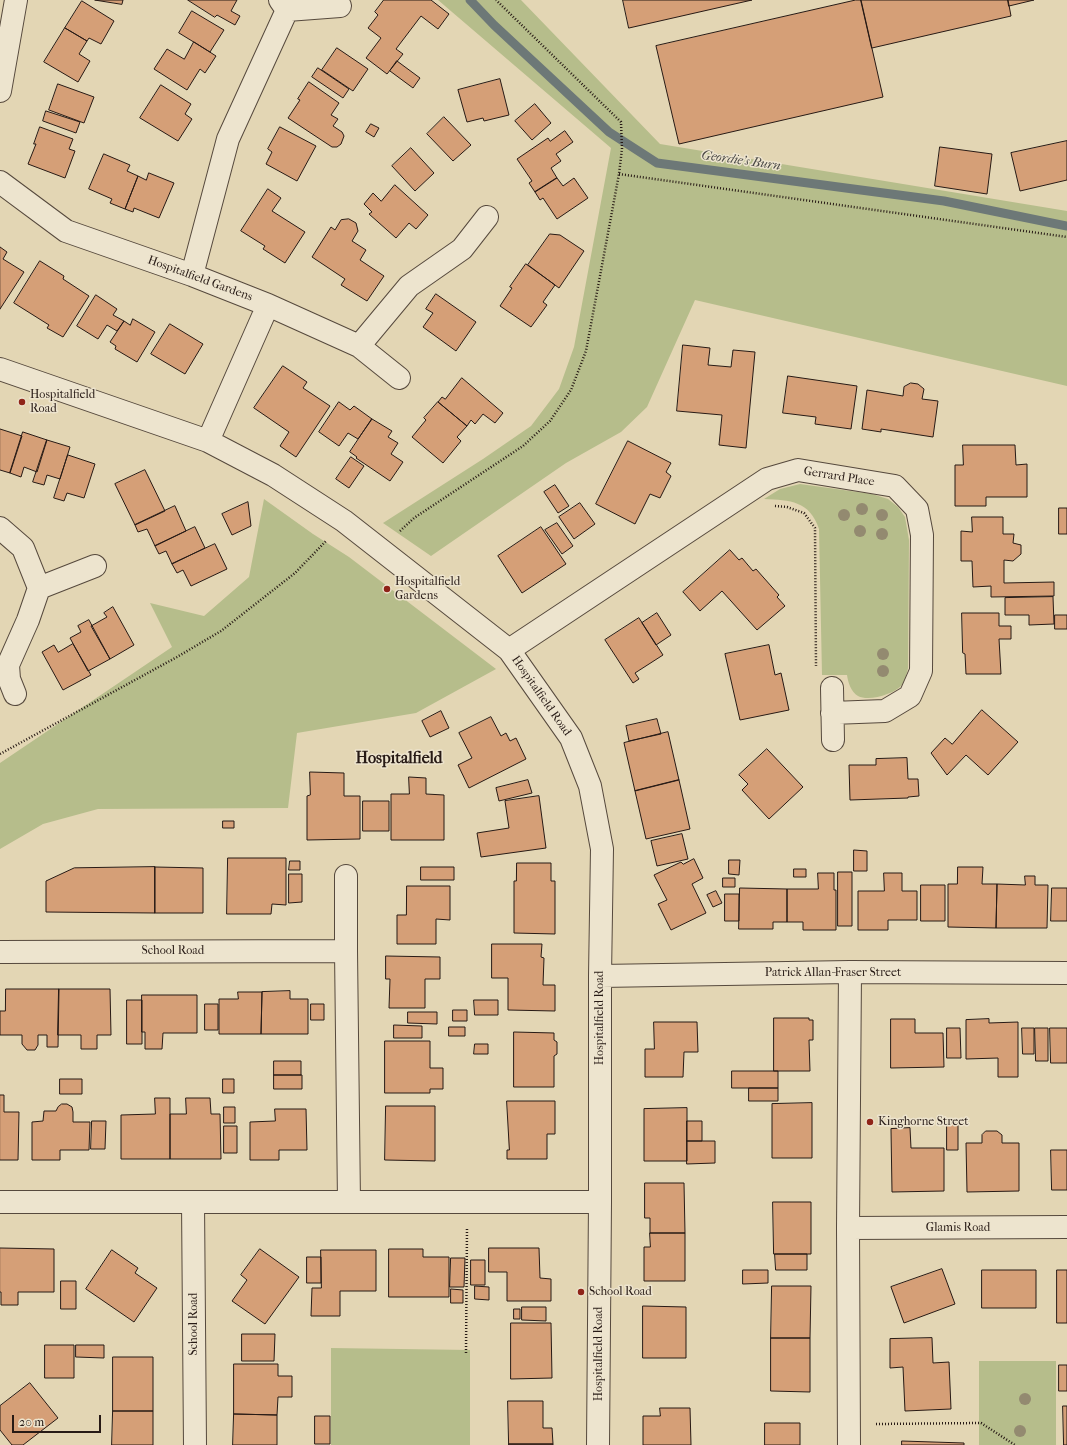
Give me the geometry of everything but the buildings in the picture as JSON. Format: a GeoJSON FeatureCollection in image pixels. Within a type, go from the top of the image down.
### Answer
{"type":"FeatureCollection","features":[{"type":"Feature","properties":{"kind":"street"},"geometry":{"type":"LineString","coordinates":[[0,91],[16,0]]}},
{"type":"Feature","properties":{"kind":"street"},"geometry":{"type":"LineString","coordinates":[[192,275],[228,139],[283,5],[340,6]]}},
{"type":"Feature","properties":{"kind":"street","name":"Hospitalfield Gardens"},"geometry":{"type":"LineString","coordinates":[[0,182],[66,231],[192,275],[268,305],[360,346],[399,378]]}},
{"type":"Feature","properties":{"kind":"street"},"geometry":{"type":"LineString","coordinates":[[360,346],[410,286],[462,249],[487,217]]}},
{"type":"Feature","properties":{"kind":"street"},"geometry":{"type":"LineString","coordinates":[[208,441],[268,305]]}},
{"type":"Feature","properties":{"kind":"street","name":"Hospitalfield Road"},"geometry":{"type":"LineString","coordinates":[[0,369],[208,441],[273,474],[344,521],[509,650],[571,738],[590,786],[602,849],[598,1445]]}},
{"type":"Feature","properties":{"kind":"street","name":"Gerrard Place"},"geometry":{"type":"LineString","coordinates":[[509,650],[767,480],[798,470],[895,486],[917,509],[922,535],[921,671],[910,696],[885,711],[832,713]]}},
{"type":"Feature","properties":{"kind":"street"},"geometry":{"type":"LineString","coordinates":[[0,528],[23,548],[38,588],[28,620],[8,664],[9,679],[15,694]]}},
{"type":"Feature","properties":{"kind":"street"},"geometry":{"type":"LineString","coordinates":[[38,588],[95,566]]}},
{"type":"Feature","properties":{"kind":"street"},"geometry":{"type":"LineString","coordinates":[[832,688],[833,740]]}},
{"type":"Feature","properties":{"kind":"street"},"geometry":{"type":"LineString","coordinates":[[346,876],[349,1202]]}},
{"type":"Feature","properties":{"kind":"street","name":"School Road"},"geometry":{"type":"LineString","coordinates":[[0,952],[346,951]]}},
{"type":"Feature","properties":{"kind":"street"},"geometry":{"type":"LineString","coordinates":[[849,1434],[848,1228],[850,972]]}},
{"type":"Feature","properties":{"kind":"street","name":"Patrick Allan-Fraser Street"},"geometry":{"type":"LineString","coordinates":[[600,976],[850,972],[1067,973]]}},
{"type":"Feature","properties":{"kind":"street"},"geometry":{"type":"LineString","coordinates":[[0,1202],[600,1202]]}},
{"type":"Feature","properties":{"kind":"street","name":"School Road"},"geometry":{"type":"LineString","coordinates":[[193,1202],[195,1445]]}},
{"type":"Feature","properties":{"kind":"street","name":"Glamis Road"},"geometry":{"type":"LineString","coordinates":[[848,1228],[1067,1227]]}},
{"type":"Feature","properties":{"kind":"path"},"geometry":{"type":"LineString","coordinates":[[381,550],[414,518],[523,446],[550,421],[571,390],[586,351],[619,174],[622,149],[621,122],[496,0]]}},
{"type":"Feature","properties":{"kind":"path"},"geometry":{"type":"LineString","coordinates":[[619,174],[1067,237]]}},
{"type":"Feature","properties":{"kind":"path"},"geometry":{"type":"LineString","coordinates":[[740,497],[764,504],[787,507],[804,513],[815,528],[816,665],[832,688]]}},
{"type":"Feature","properties":{"kind":"path"},"geometry":{"type":"LineString","coordinates":[[0,754],[156,669],[221,631],[295,574],[318,551],[344,521]]}},
{"type":"Feature","properties":{"kind":"path"},"geometry":{"type":"LineString","coordinates":[[466,1353],[467,1202]]}},
{"type":"Feature","properties":{"kind":"path"},"geometry":{"type":"LineString","coordinates":[[849,1434],[981,1423],[1015,1445]]}},
{"type":"Feature","properties":{"kind":"green space"},"geometry":{"type":"Polygon","coordinates":[[[438,0],[521,0],[660,144],[1067,211],[1067,386],[695,300],[647,407],[621,432],[566,463],[431,556],[383,523],[483,459],[531,426],[559,389],[574,347],[611,148],[438,0]]]}},
{"type":"Feature","properties":{"kind":"green space"},"geometry":{"type":"Polygon","coordinates":[[[800,484],[872,494],[888,499],[898,507],[905,517],[909,540],[908,668],[902,685],[887,694],[875,698],[863,698],[853,692],[847,675],[822,675],[819,529],[815,520],[804,507],[782,500],[764,499],[780,489],[800,484]]]}},
{"type":"Feature","properties":{"kind":"green space"},"geometry":{"type":"Polygon","coordinates":[[[264,499],[313,534],[349,557],[496,669],[416,713],[297,733],[288,808],[98,809],[43,824],[0,849],[0,763],[172,647],[150,603],[204,616],[249,577],[264,499]]]}},
{"type":"Feature","properties":{"kind":"green space"},"geometry":{"type":"Polygon","coordinates":[[[331,1348],[470,1350],[470,1445],[331,1445],[331,1348]]]}},
{"type":"Feature","properties":{"kind":"green space"},"geometry":{"type":"Polygon","coordinates":[[[979,1361],[1056,1361],[1056,1445],[979,1445],[979,1361]]]}},
{"type":"Feature","properties":{"kind":"waterway","name":"Geordie's Burn"},"geometry":{"type":"LineString","coordinates":[[470,0],[494,25],[609,132],[657,163],[944,201],[1067,226]]}},
{"type":"Feature","properties":{"kind":"place","name":"Hospitalfield Road"},"geometry":{"type":"Point","coordinates":[22,402]}},
{"type":"Feature","properties":{"kind":"place","name":"Hospitalfield Gardens"},"geometry":{"type":"Point","coordinates":[387,589]}},
{"type":"Feature","properties":{"kind":"place","name":"Kinghorne Street"},"geometry":{"type":"Point","coordinates":[870,1122]}},
{"type":"Feature","properties":{"kind":"place","name":"School Road"},"geometry":{"type":"Point","coordinates":[581,1292]}},
{"type":"Feature","properties":{"kind":"district","name":"Hospitalfield"},"geometry":{"type":"Point","coordinates":[399,759]}}]}
